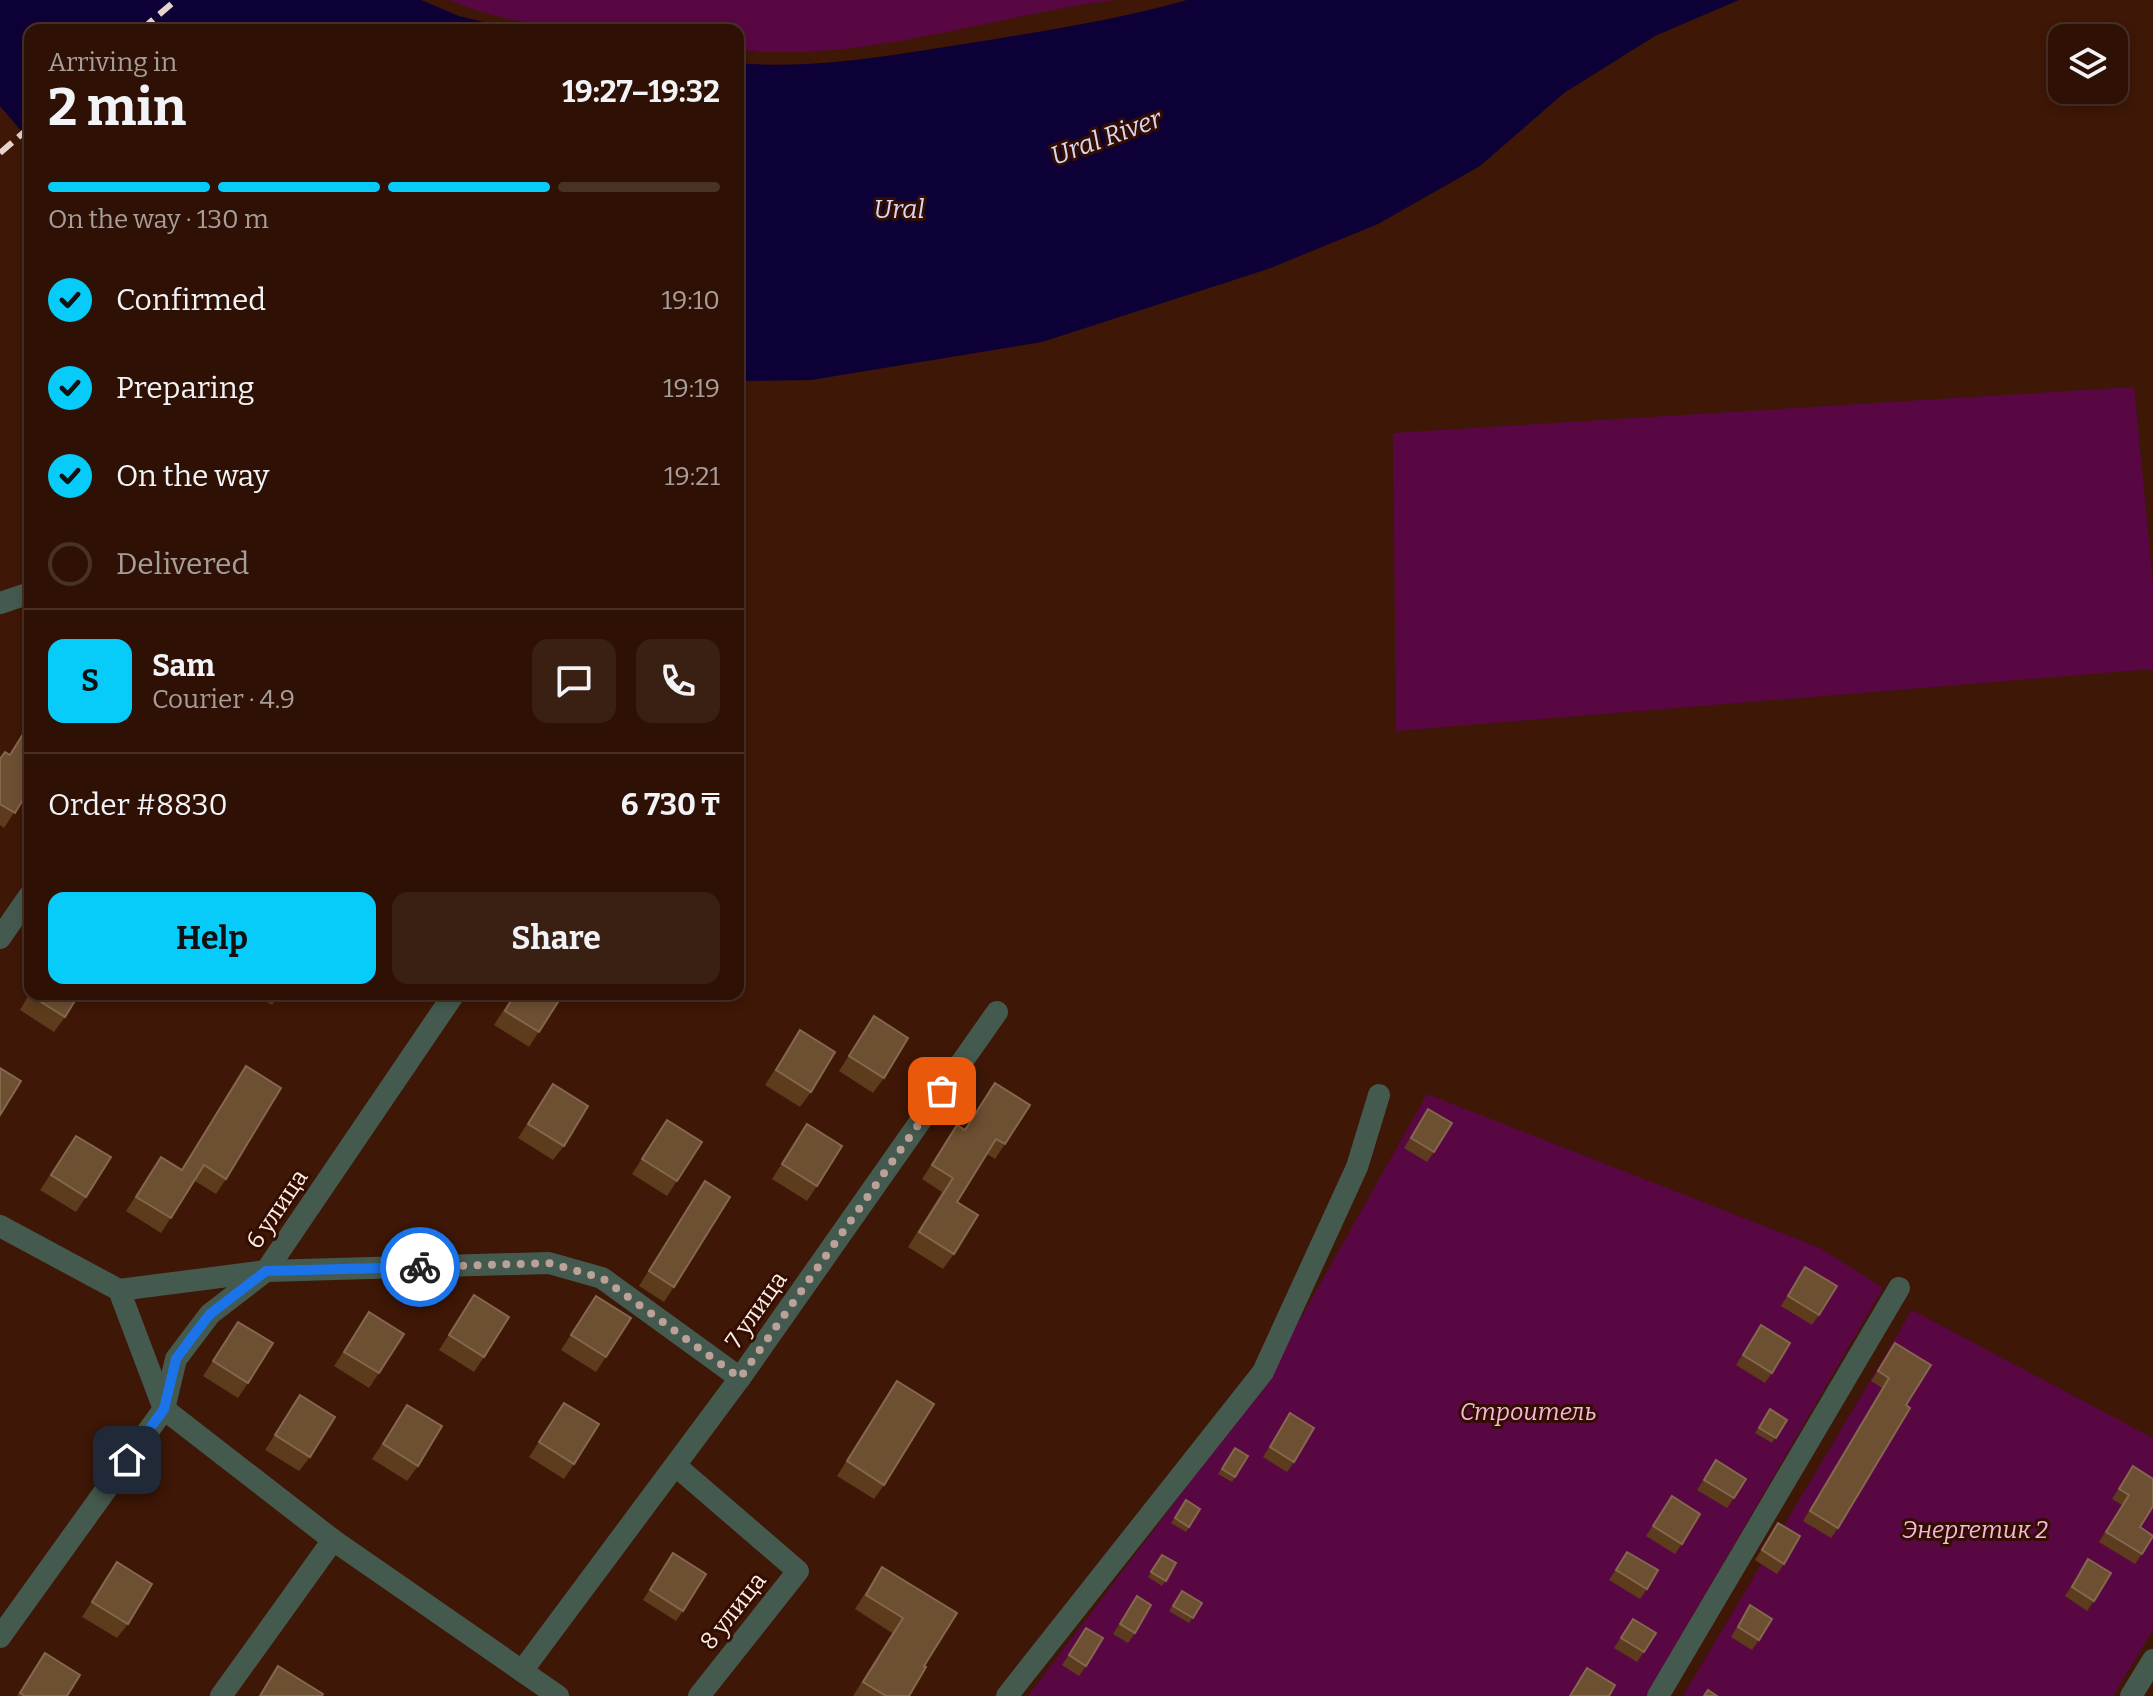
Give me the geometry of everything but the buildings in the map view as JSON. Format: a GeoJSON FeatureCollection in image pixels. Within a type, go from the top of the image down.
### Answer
{"type":"FeatureCollection","features":[{"type":"Feature","properties":{"kind":"street"},"geometry":{"type":"LineString","coordinates":[[0,603],[24,595]]}},
{"type":"Feature","properties":{"kind":"street"},"geometry":{"type":"LineString","coordinates":[[0,938],[24,904]]}},
{"type":"Feature","properties":{"kind":"street","name":"6 улица"},"geometry":{"type":"LineString","coordinates":[[0,1637],[164,1409],[176,1359],[210,1314],[266,1271],[450,1000]]}},
{"type":"Feature","properties":{"kind":"street","name":"7 улица"},"geometry":{"type":"LineString","coordinates":[[522,1671],[740,1378],[997,1012]]}},
{"type":"Feature","properties":{"kind":"street"},"geometry":{"type":"LineString","coordinates":[[1007,1696],[1263,1372],[1357,1167],[1379,1095]]}},
{"type":"Feature","properties":{"kind":"street"},"geometry":{"type":"LineString","coordinates":[[0,1226],[119,1290],[266,1271],[549,1263],[602,1278],[740,1378]]}},
{"type":"Feature","properties":{"kind":"street"},"geometry":{"type":"LineString","coordinates":[[1658,1696],[1899,1288]]}},
{"type":"Feature","properties":{"kind":"street"},"geometry":{"type":"LineString","coordinates":[[119,1290],[164,1409],[333,1540],[558,1696]]}},
{"type":"Feature","properties":{"kind":"street","name":"8 улица"},"geometry":{"type":"LineString","coordinates":[[676,1466],[798,1571],[699,1696]]}},
{"type":"Feature","properties":{"kind":"street"},"geometry":{"type":"LineString","coordinates":[[221,1696],[333,1540]]}},
{"type":"Feature","properties":{"kind":"street"},"geometry":{"type":"LineString","coordinates":[[2131,1696],[2153,1660]]}},
{"type":"Feature","properties":{"kind":"green space"},"geometry":{"type":"Polygon","coordinates":[[[449,0],[1115,0],[881,44],[786,52],[744,50],[744,24],[537,24],[449,0]]]}},
{"type":"Feature","properties":{"kind":"green space"},"geometry":{"type":"Polygon","coordinates":[[[2134,387],[2153,583],[2153,669],[1396,731],[1393,433],[2134,387]]]}},
{"type":"Feature","properties":{"kind":"green space","name":"Строитель"},"geometry":{"type":"Polygon","coordinates":[[[1427,1094],[1820,1248],[1883,1288],[1646,1696],[1028,1696],[1262,1387],[1427,1094]]]}},
{"type":"Feature","properties":{"kind":"green space","name":"Энергетик 2"},"geometry":{"type":"Polygon","coordinates":[[[1912,1310],[2153,1438],[2153,1630],[2113,1696],[1683,1696],[1912,1310]]]}},
{"type":"Feature","properties":{"kind":"water"},"geometry":{"type":"Polygon","coordinates":[[[0,0],[421,0],[459,16],[492,24],[24,24],[24,134],[0,106],[0,0]]]}},
{"type":"Feature","properties":{"kind":"water","name":"Ural"},"geometry":{"type":"Polygon","coordinates":[[[1187,0],[1739,0],[1655,36],[1564,93],[1480,166],[1378,224],[1268,269],[1042,342],[811,380],[744,381],[744,63],[796,65],[883,56],[998,39],[1187,0]]]}},
{"type":"Feature","properties":{"kind":"railway"},"geometry":{"type":"LineString","coordinates":[[148,24],[176,0]]}},
{"type":"Feature","properties":{"kind":"railway"},"geometry":{"type":"LineString","coordinates":[[0,153],[24,132]]}},
{"type":"Feature","properties":{"kind":"way so far"},"geometry":{"type":"LineString","coordinates":[[420,1267],[549,1263],[602,1278],[740,1378],[942,1091]]}},
{"type":"Feature","properties":{"kind":"route"},"geometry":{"type":"LineString","coordinates":[[127,1460],[164,1409],[176,1359],[210,1314],[266,1271],[420,1267]]}},
{"type":"Feature","properties":{"kind":"water label","name":"Ural River"},"geometry":{"type":"Point","coordinates":[1106,137]}}]}
